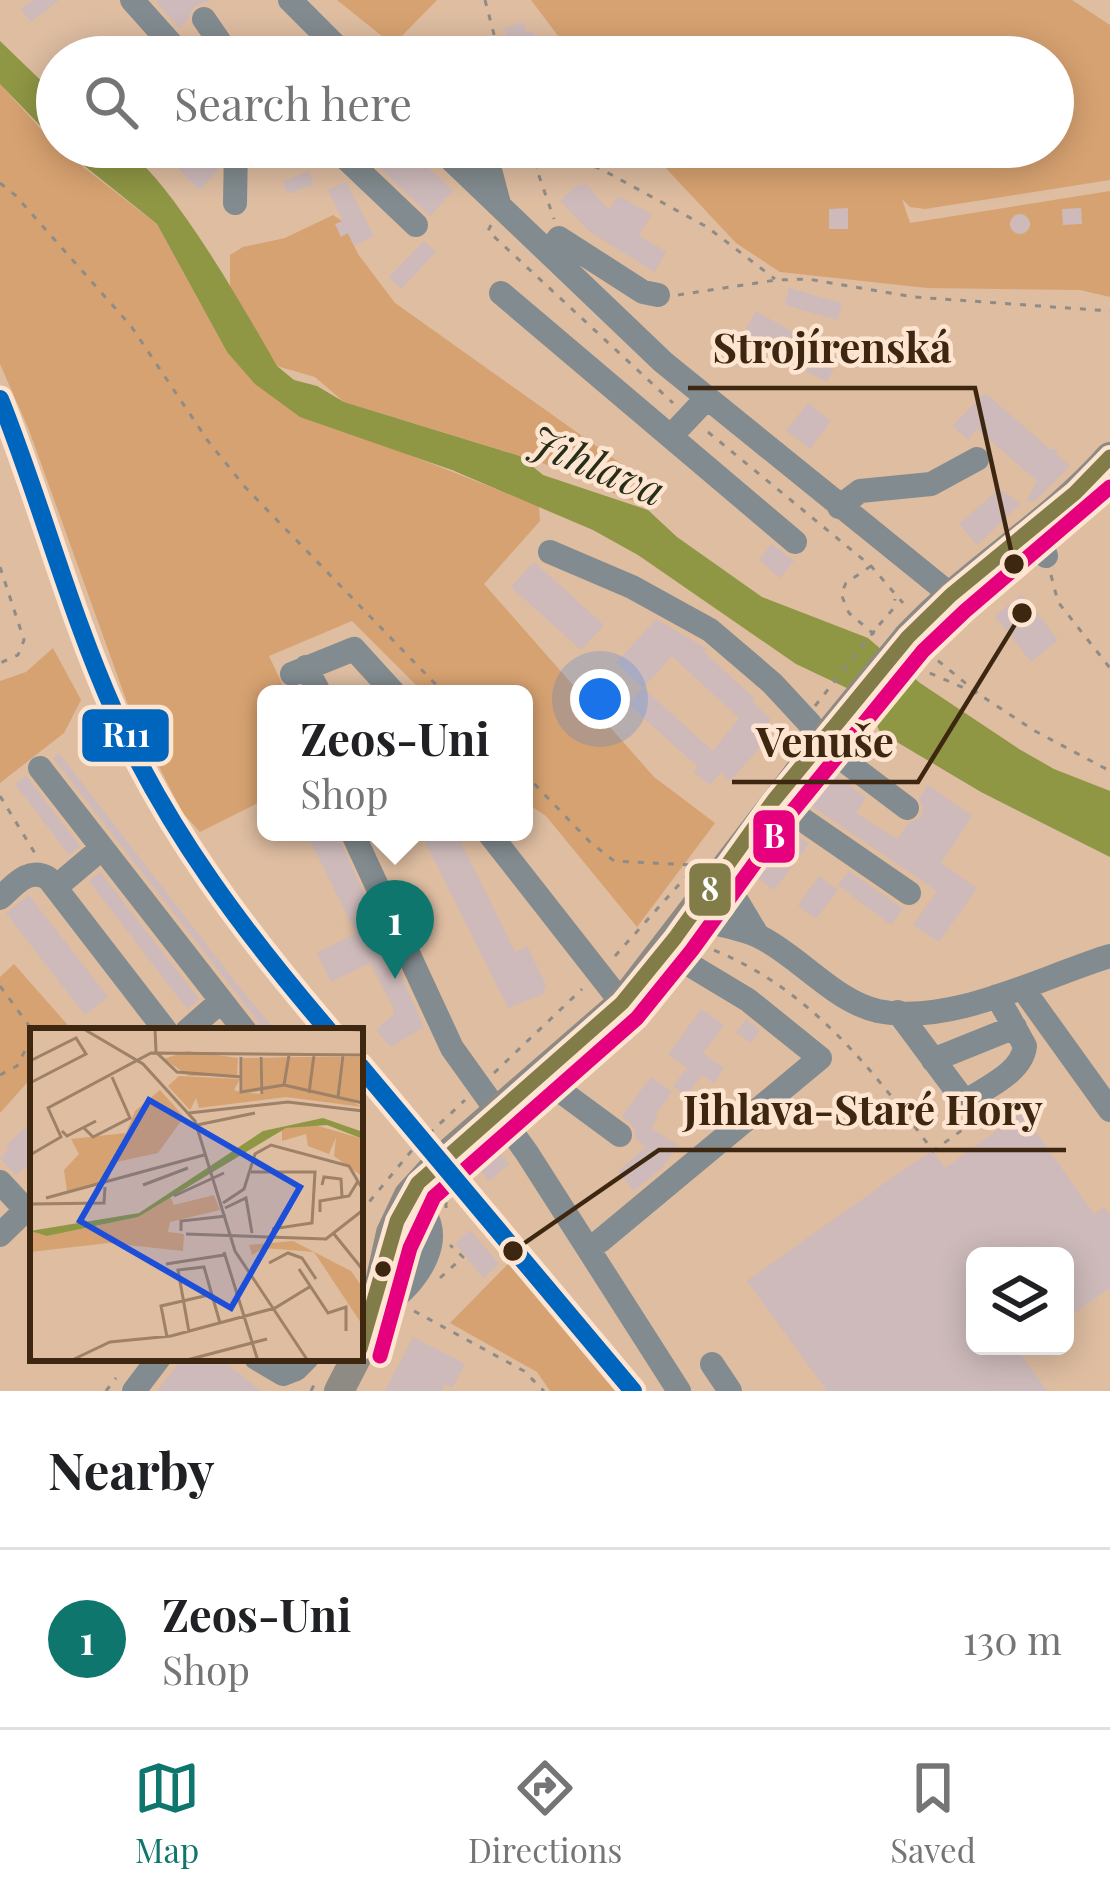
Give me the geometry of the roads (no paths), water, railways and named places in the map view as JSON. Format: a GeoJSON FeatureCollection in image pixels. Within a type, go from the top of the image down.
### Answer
{"type":"FeatureCollection","features":[{"type":"Feature","properties":{"kind":"main road"},"geometry":{"type":"LineString","coordinates":[[363,1340],[391,1233],[409,1195],[490,1099],[540,1076],[622,1003],[689,917],[708,869],[774,800],[822,727],[900,640],[1110,457]]}},
{"type":"Feature","properties":{"kind":"main road"},"geometry":{"type":"LineString","coordinates":[[339,1391],[354,1361]]}},
{"type":"Feature","properties":{"kind":"street"},"geometry":{"type":"LineString","coordinates":[[132,0],[164,36]]}},
{"type":"Feature","properties":{"kind":"street"},"geometry":{"type":"LineString","coordinates":[[290,0],[319,36]]}},
{"type":"Feature","properties":{"kind":"street"},"geometry":{"type":"LineString","coordinates":[[204,19],[216,36]]}},
{"type":"Feature","properties":{"kind":"street"},"geometry":{"type":"LineString","coordinates":[[235,203],[236,168]]}},
{"type":"Feature","properties":{"kind":"street"},"geometry":{"type":"LineString","coordinates":[[356,168],[416,225]]}},
{"type":"Feature","properties":{"kind":"street"},"geometry":{"type":"LineString","coordinates":[[460,168],[500,207],[554,245],[658,296]]}},
{"type":"Feature","properties":{"kind":"street"},"geometry":{"type":"LineString","coordinates":[[490,168],[500,207]]}},
{"type":"Feature","properties":{"kind":"street"},"geometry":{"type":"LineString","coordinates":[[554,245],[594,296],[706,399],[951,595]]}},
{"type":"Feature","properties":{"kind":"street"},"geometry":{"type":"LineString","coordinates":[[594,296],[616,273]]}},
{"type":"Feature","properties":{"kind":"street"},"geometry":{"type":"LineString","coordinates":[[501,293],[795,542]]}},
{"type":"Feature","properties":{"kind":"street"},"geometry":{"type":"LineString","coordinates":[[670,436],[706,399]]}},
{"type":"Feature","properties":{"kind":"street"},"geometry":{"type":"LineString","coordinates":[[839,507],[860,491],[931,484],[977,459]]}},
{"type":"Feature","properties":{"kind":"street"},"geometry":{"type":"LineString","coordinates":[[1036,526],[1046,556]]}},
{"type":"Feature","properties":{"kind":"street"},"geometry":{"type":"LineString","coordinates":[[550,552],[632,587],[710,630],[907,808]]}},
{"type":"Feature","properties":{"kind":"street"},"geometry":{"type":"LineString","coordinates":[[312,685],[299,670],[354,649],[387,685]]}},
{"type":"Feature","properties":{"kind":"street"},"geometry":{"type":"LineString","coordinates":[[40,768],[242,1028]]}},
{"type":"Feature","properties":{"kind":"street"},"geometry":{"type":"LineString","coordinates":[[774,800],[909,893]]}},
{"type":"Feature","properties":{"kind":"street"},"geometry":{"type":"LineString","coordinates":[[356,841],[452,1048],[679,1391]]}},
{"type":"Feature","properties":{"kind":"street"},"geometry":{"type":"LineString","coordinates":[[495,841],[622,1003]]}},
{"type":"Feature","properties":{"kind":"street"},"geometry":{"type":"LineString","coordinates":[[52,882],[100,849]]}},
{"type":"Feature","properties":{"kind":"street"},"geometry":{"type":"LineString","coordinates":[[708,869],[758,936]]}},
{"type":"Feature","properties":{"kind":"street"},"geometry":{"type":"LineString","coordinates":[[0,898],[33,873],[52,882],[164,1028]]}},
{"type":"Feature","properties":{"kind":"street"},"geometry":{"type":"LineString","coordinates":[[689,917],[758,936],[856,1002],[898,1012],[916,1013],[1023,989],[1110,956]]}},
{"type":"Feature","properties":{"kind":"street"},"geometry":{"type":"LineString","coordinates":[[600,1241],[820,1058],[748,1000],[665,950]]}},
{"type":"Feature","properties":{"kind":"street"},"geometry":{"type":"LineString","coordinates":[[1023,989],[1110,1110]]}},
{"type":"Feature","properties":{"kind":"street"},"geometry":{"type":"LineString","coordinates":[[898,1012],[965,1102],[1019,1066],[1025,1046],[998,995]]}},
{"type":"Feature","properties":{"kind":"street"},"geometry":{"type":"LineString","coordinates":[[190,1028],[220,1002]]}},
{"type":"Feature","properties":{"kind":"street"},"geometry":{"type":"LineString","coordinates":[[933,1060],[1015,1028]]}},
{"type":"Feature","properties":{"kind":"street"},"geometry":{"type":"LineString","coordinates":[[540,1076],[620,1135]]}},
{"type":"Feature","properties":{"kind":"street"},"geometry":{"type":"LineString","coordinates":[[0,1182],[30,1206],[0,1235]]}},
{"type":"Feature","properties":{"kind":"street"},"geometry":{"type":"LineString","coordinates":[[134,1391],[157,1361]]}},
{"type":"Feature","properties":{"kind":"street"},"geometry":{"type":"LineString","coordinates":[[261,1361],[283,1373],[304,1361]]}},
{"type":"Feature","properties":{"kind":"street"},"geometry":{"type":"LineString","coordinates":[[712,1364],[730,1391]]}},
{"type":"Feature","properties":{"kind":"place","name":"Strojírenská"},"geometry":{"type":"Point","coordinates":[1014,564]}},
{"type":"Feature","properties":{"kind":"place","name":"Venuše"},"geometry":{"type":"Point","coordinates":[1022,613]}},
{"type":"Feature","properties":{"kind":"place","name":"Zeos-Uni"},"geometry":{"type":"Point","coordinates":[395,979]}},
{"type":"Feature","properties":{"kind":"place","name":"Jihlava-Staré Hory"},"geometry":{"type":"Point","coordinates":[513,1251]}},
{"type":"Feature","properties":{"kind":"water label","name":"Jihlava"},"geometry":{"type":"Point","coordinates":[597,466]}}]}
